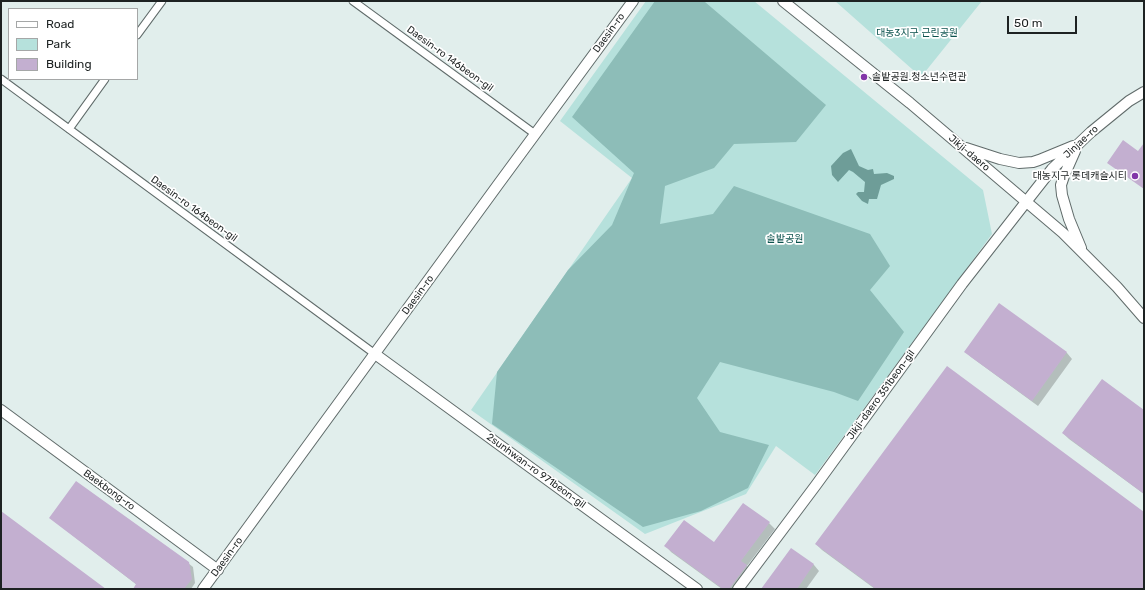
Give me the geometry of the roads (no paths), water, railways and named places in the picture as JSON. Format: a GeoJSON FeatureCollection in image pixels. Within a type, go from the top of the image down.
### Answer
{"type":"FeatureCollection","features":[{"type":"Feature","properties":{"kind":"street"},"geometry":{"type":"LineString","coordinates":[[138,34],[162,1]]}},
{"type":"Feature","properties":{"kind":"street","name":"Daesin-ro 146beon-gil"},"geometry":{"type":"LineString","coordinates":[[354,1],[535,134]]}},
{"type":"Feature","properties":{"kind":"street","name":"Daesin-ro"},"geometry":{"type":"LineString","coordinates":[[203,589],[633,1]]}},
{"type":"Feature","properties":{"kind":"street","name":"Jikji-daero"},"geometry":{"type":"LineString","coordinates":[[783,1],[910,103],[1062,233],[1117,287],[1144,318]]}},
{"type":"Feature","properties":{"kind":"street","name":"Daesin-ro 164beon-gil"},"geometry":{"type":"LineString","coordinates":[[1,79],[375,354]]}},
{"type":"Feature","properties":{"kind":"street"},"geometry":{"type":"LineString","coordinates":[[69,129],[104,80]]}},
{"type":"Feature","properties":{"kind":"street","name":"Jinjae-ro"},"geometry":{"type":"LineString","coordinates":[[1026,202],[1052,169],[1091,132],[1129,101],[1144,92]]}},
{"type":"Feature","properties":{"kind":"street"},"geometry":{"type":"LineString","coordinates":[[960,146],[1000,159],[1019,163],[1033,162],[1079,144]]}},
{"type":"Feature","properties":{"kind":"street"},"geometry":{"type":"LineString","coordinates":[[1079,144],[1067,168],[1061,185],[1062,195],[1069,218],[1079,245],[1085,255]]}},
{"type":"Feature","properties":{"kind":"street","name":"Jikji-daero 351beon-gil"},"geometry":{"type":"LineString","coordinates":[[738,589],[816,485],[962,284],[1026,202]]}},
{"type":"Feature","properties":{"kind":"street","name":"2sunhwan-ro 971beon-gil"},"geometry":{"type":"LineString","coordinates":[[375,354],[697,589]]}},
{"type":"Feature","properties":{"kind":"street","name":"Baekbong-ro"},"geometry":{"type":"LineString","coordinates":[[1,410],[218,570]]}},
{"type":"Feature","properties":{"kind":"place","name":"솔밭공원.청소년수련관"},"geometry":{"type":"Point","coordinates":[864,77]}},
{"type":"Feature","properties":{"kind":"place","name":"대농지구 롯데캐슬시티"},"geometry":{"type":"Point","coordinates":[1135,176]}},
{"type":"Feature","properties":{"kind":"park label","name":"대농3지구 근린공원"},"geometry":{"type":"Point","coordinates":[917,33]}},
{"type":"Feature","properties":{"kind":"park label","name":"솔밭공원"},"geometry":{"type":"Point","coordinates":[785,239]}}]}
